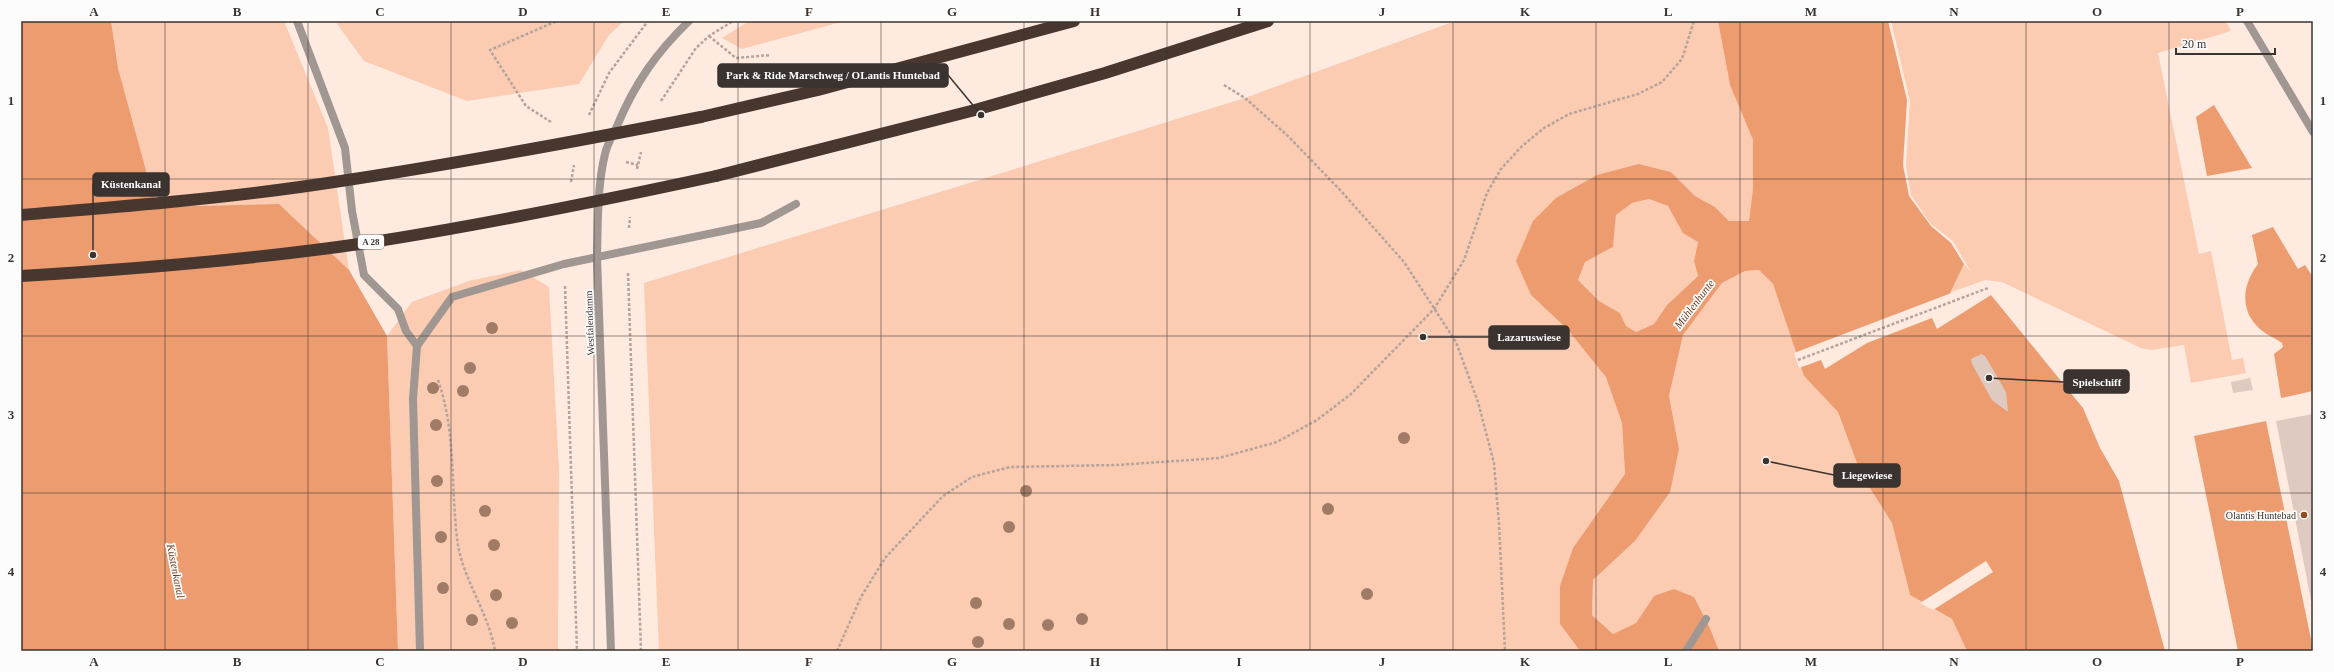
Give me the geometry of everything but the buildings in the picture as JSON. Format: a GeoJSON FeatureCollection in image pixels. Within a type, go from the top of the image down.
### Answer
{"type":"FeatureCollection","features":[{"type":"Feature","properties":{"kind":"highway"},"geometry":{"type":"LineString","coordinates":[[21,215],[147,205],[298,187],[417,170],[701,117],[818,90],[1074,21]]}},
{"type":"Feature","properties":{"kind":"highway","name":"A 28"},"geometry":{"type":"LineString","coordinates":[[21,276],[159,267],[364,243],[591,203],[716,176],[975,110],[1105,72],[1268,21]]}},
{"type":"Feature","properties":{"kind":"street"},"geometry":{"type":"LineString","coordinates":[[297,21],[345,148],[352,211],[364,275],[398,309],[406,331],[417,346]]}},
{"type":"Feature","properties":{"kind":"street","name":"Westfalendamm"},"geometry":{"type":"LineString","coordinates":[[611,651],[597,257],[599,195],[605,153],[622,113],[645,70],[665,44],[689,21]]}},
{"type":"Feature","properties":{"kind":"street"},"geometry":{"type":"LineString","coordinates":[[2247,21],[2313,132]]}},
{"type":"Feature","properties":{"kind":"street"},"geometry":{"type":"LineString","coordinates":[[420,651],[413,399],[417,346],[452,297],[564,264],[628,252],[762,223],[796,204]]}},
{"type":"Feature","properties":{"kind":"street"},"geometry":{"type":"LineString","coordinates":[[1686,651],[1706,619]]}},
{"type":"Feature","properties":{"kind":"path"},"geometry":{"type":"LineString","coordinates":[[552,122],[526,106],[490,50],[557,21]]}},
{"type":"Feature","properties":{"kind":"path"},"geometry":{"type":"LineString","coordinates":[[609,73],[648,21]]}},
{"type":"Feature","properties":{"kind":"path"},"geometry":{"type":"LineString","coordinates":[[836,651],[861,597],[885,558],[943,496],[972,478],[1010,467],[1116,465],[1219,458],[1277,442],[1317,420],[1351,394],[1434,309],[1464,260],[1487,193],[1500,169],[1521,147],[1544,128],[1569,114],[1638,94],[1662,82],[1682,59],[1694,21]]}},
{"type":"Feature","properties":{"kind":"path"},"geometry":{"type":"LineString","coordinates":[[705,32],[736,58],[770,55]]}},
{"type":"Feature","properties":{"kind":"path"},"geometry":{"type":"LineString","coordinates":[[1224,85],[1245,98],[1288,136],[1342,192],[1404,262],[1456,342],[1478,402],[1494,463],[1499,524],[1505,651]]}},
{"type":"Feature","properties":{"kind":"path"},"geometry":{"type":"LineString","coordinates":[[628,252],[641,651]]}},
{"type":"Feature","properties":{"kind":"path"},"geometry":{"type":"LineString","coordinates":[[564,264],[577,651]]}},
{"type":"Feature","properties":{"kind":"path"},"geometry":{"type":"LineString","coordinates":[[1798,360],[1988,288]]}},
{"type":"Feature","properties":{"kind":"path"},"geometry":{"type":"LineString","coordinates":[[417,346],[433,368],[445,400],[452,448],[458,546],[492,632],[495,651]]}},
{"type":"Feature","properties":{"kind":"shaded area"},"geometry":{"type":"Polygon","coordinates":[[[111,21],[284,21],[328,128],[349,270],[279,204],[156,207],[118,68],[111,21]]]}},
{"type":"Feature","properties":{"kind":"shaded area"},"geometry":{"type":"Polygon","coordinates":[[[335,21],[624,21],[609,35],[579,84],[467,101],[364,61],[335,21]]]}},
{"type":"Feature","properties":{"kind":"shaded area"},"geometry":{"type":"Polygon","coordinates":[[[749,21],[845,21],[742,49],[722,38],[749,21]]]}},
{"type":"Feature","properties":{"kind":"shaded area"},"geometry":{"type":"Polygon","coordinates":[[[1455,21],[1718,21],[1730,85],[1753,140],[1753,189],[1749,221],[1729,221],[1715,207],[1695,196],[1671,172],[1639,164],[1531,295],[1568,330],[1607,377],[1622,423],[1625,474],[1573,548],[1560,624],[1580,651],[659,651],[644,283],[1245,98],[1455,21]]]}},
{"type":"Feature","properties":{"kind":"shaded area"},"geometry":{"type":"Polygon","coordinates":[[[1891,21],[2226,21],[2231,31],[2158,53],[2199,254],[2211,251],[2232,360],[2243,358],[2246,373],[2191,383],[2184,345],[2151,350],[2141,348],[2002,282],[1985,280],[1949,293],[1964,264],[1971,272],[1953,241],[1930,223],[1911,195],[1906,166],[1910,101],[1891,21]]]}},
{"type":"Feature","properties":{"kind":"shaded area"},"geometry":{"type":"Polygon","coordinates":[[[1649,199],[1668,206],[1683,232],[1698,242],[1694,261],[1698,276],[1667,305],[1654,324],[1636,332],[1626,326],[1620,313],[1599,301],[1578,280],[1585,262],[1613,247],[1616,215],[1632,203],[1649,199]]]}},
{"type":"Feature","properties":{"kind":"shaded area"},"geometry":{"type":"Polygon","coordinates":[[[521,270],[549,287],[559,470],[558,651],[398,651],[387,336],[412,302],[469,281],[521,270]]]}},
{"type":"Feature","properties":{"kind":"shaded area"},"geometry":{"type":"Polygon","coordinates":[[[1759,270],[1773,284],[1804,376],[1838,412],[1861,474],[1892,523],[1910,595],[1952,619],[1967,651],[1719,651],[1710,628],[1694,597],[1654,596],[1636,623],[1613,634],[1592,615],[1593,580],[1635,541],[1679,449],[1669,396],[1683,335],[1722,283],[1745,271],[1759,270]]]}},
{"type":"Feature","properties":{"kind":"water"},"geometry":{"type":"Polygon","coordinates":[[[21,21],[111,21],[118,68],[156,207],[279,204],[349,270],[387,336],[398,651],[21,651],[21,21]]]}},
{"type":"Feature","properties":{"kind":"water","name":"Mühlenhunte"},"geometry":{"type":"Polygon","coordinates":[[[1718,21],[1888,21],[1907,100],[1903,165],[1909,196],[1931,226],[1951,243],[1964,264],[1950,293],[1991,295],[2083,408],[2100,448],[2119,481],[2165,651],[1967,651],[1952,619],[1910,595],[1892,523],[1861,474],[1838,412],[1804,376],[1773,284],[1759,270],[1745,271],[1722,283],[1683,335],[1669,396],[1679,449],[1670,492],[1635,541],[1593,580],[1592,615],[1613,634],[1636,623],[1654,596],[1674,589],[1694,597],[1710,628],[1719,651],[1580,651],[1560,624],[1560,586],[1573,548],[1625,474],[1622,423],[1606,377],[1568,330],[1531,295],[1516,261],[1533,221],[1556,198],[1597,175],[1639,164],[1671,172],[1695,196],[1715,207],[1729,221],[1749,221],[1753,189],[1753,140],[1730,85],[1718,21]],[[1649,199],[1632,203],[1616,215],[1613,247],[1585,262],[1578,280],[1599,301],[1620,313],[1626,326],[1636,332],[1654,324],[1667,305],[1698,276],[1694,261],[1698,242],[1683,233],[1668,206],[1649,199]]]}},
{"type":"Feature","properties":{"kind":"water"},"geometry":{"type":"Polygon","coordinates":[[[2214,105],[2252,168],[2207,176],[2196,117],[2214,105]]]}},
{"type":"Feature","properties":{"kind":"water"},"geometry":{"type":"Polygon","coordinates":[[[2273,227],[2298,269],[2305,265],[2313,277],[2313,391],[2281,398],[2274,354],[2283,347],[2282,343],[2263,332],[2254,323],[2249,315],[2245,298],[2249,280],[2258,264],[2252,235],[2273,227]]]}},
{"type":"Feature","properties":{"kind":"water"},"geometry":{"type":"Polygon","coordinates":[[[2266,421],[2313,651],[2238,651],[2194,436],[2266,421]]]}},
{"type":"Feature","properties":{"kind":"pier"},"geometry":{"type":"Polygon","coordinates":[[[1954,292],[1990,293],[1991,295],[1937,329],[1932,318],[1867,343],[1825,369],[1821,360],[1799,368],[1794,353],[1954,292]]]}},
{"type":"Feature","properties":{"kind":"pier"},"geometry":{"type":"Polygon","coordinates":[[[1986,561],[1993,572],[1933,610],[1920,603],[1986,561]]]}},
{"type":"Feature","properties":{"kind":"place","name":"Park & Ride Marschweg / OLantis Huntebad"},"geometry":{"type":"Point","coordinates":[981,115]}},
{"type":"Feature","properties":{"kind":"place","name":"Küstenkanal"},"geometry":{"type":"Point","coordinates":[93,255]}},
{"type":"Feature","properties":{"kind":"place","name":"Lazaruswiese"},"geometry":{"type":"Point","coordinates":[1423,337]}},
{"type":"Feature","properties":{"kind":"place","name":"Spielschiff"},"geometry":{"type":"Point","coordinates":[1989,378]}},
{"type":"Feature","properties":{"kind":"place","name":"Liegewiese"},"geometry":{"type":"Point","coordinates":[1766,461]}},
{"type":"Feature","properties":{"kind":"place","name":"Olantis Huntebad"},"geometry":{"type":"Point","coordinates":[2304,515]}}]}
